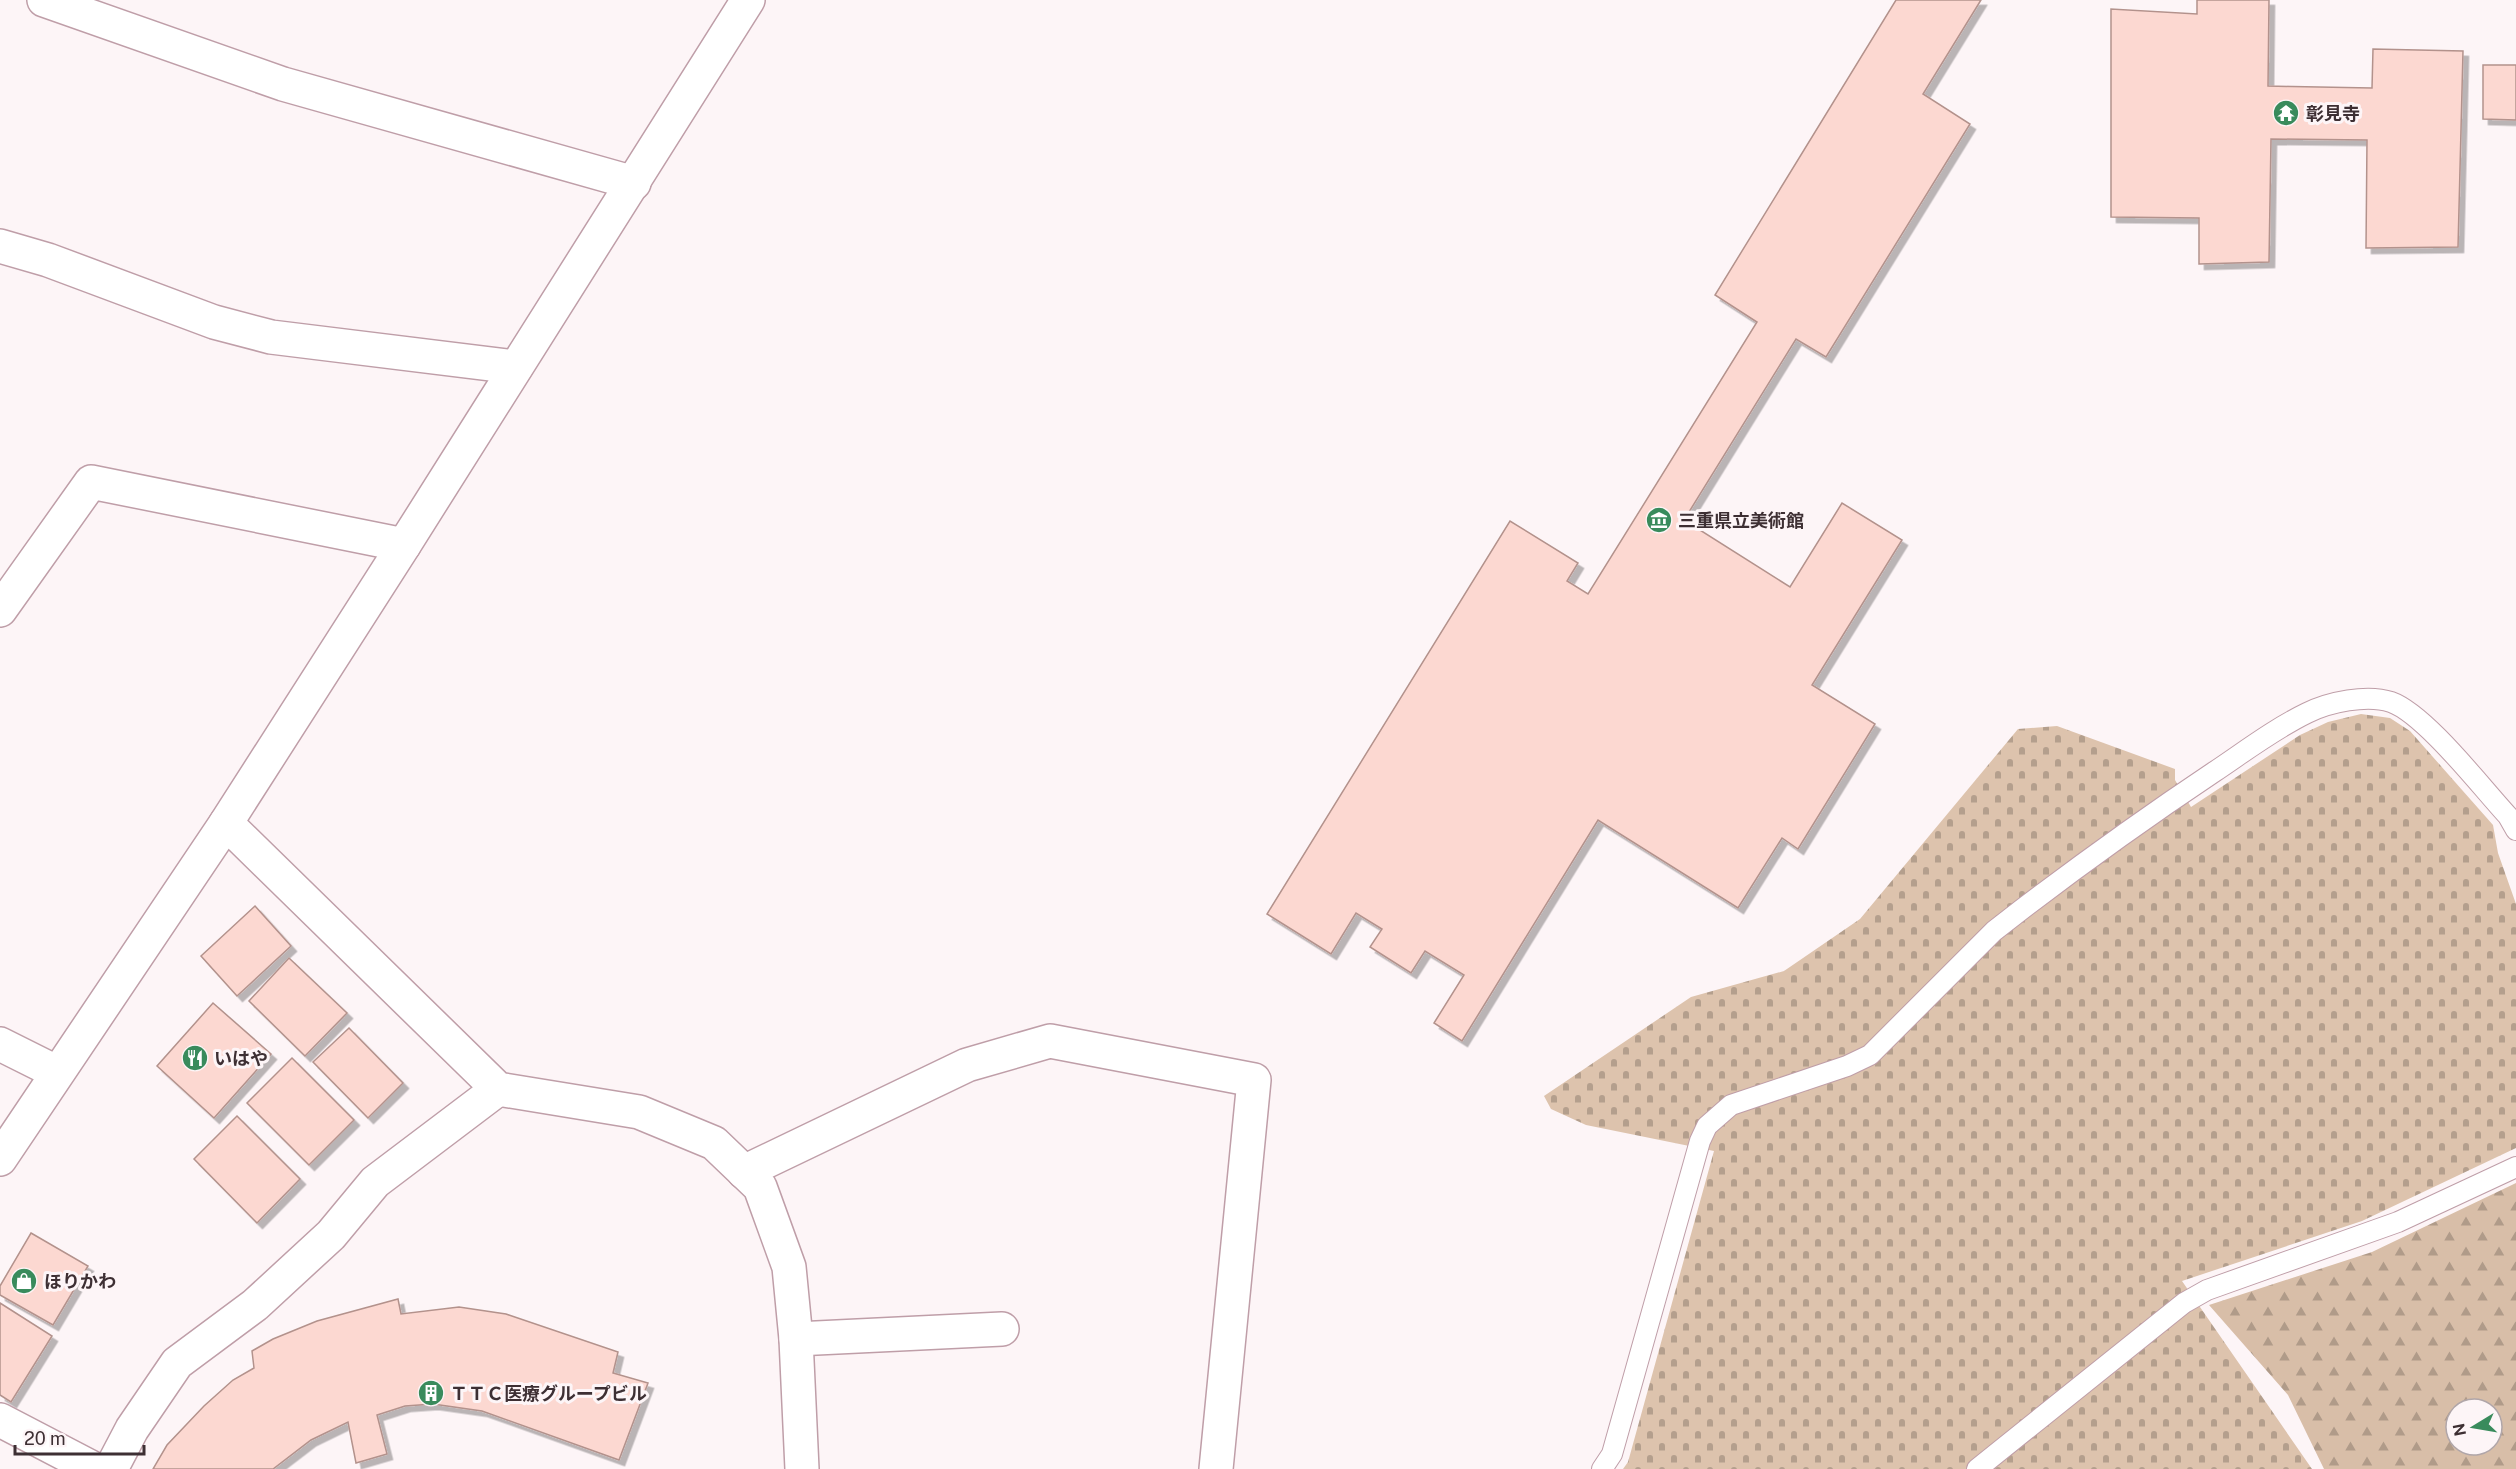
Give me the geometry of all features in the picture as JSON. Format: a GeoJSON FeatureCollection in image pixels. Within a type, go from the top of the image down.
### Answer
{"type":"FeatureCollection","features":[{"type":"Feature","properties":{"kind":"street"},"geometry":{"type":"LineString","coordinates":[[44,0],[283,84],[634,183]]}},
{"type":"Feature","properties":{"kind":"street"},"geometry":{"type":"LineString","coordinates":[[0,1159],[56,1072],[226,823],[748,0]]}},
{"type":"Feature","properties":{"kind":"street"},"geometry":{"type":"LineString","coordinates":[[0,246],[48,260],[214,322],[271,337],[516,367]]}},
{"type":"Feature","properties":{"kind":"street"},"geometry":{"type":"LineString","coordinates":[[0,610],[92,482],[404,545]]}},
{"type":"Feature","properties":{"kind":"street"},"geometry":{"type":"LineString","coordinates":[[226,823],[498,1089],[639,1112],[714,1143],[760,1187],[789,1267],[796,1339],[802,1469]]}},
{"type":"Feature","properties":{"kind":"street"},"geometry":{"type":"LineString","coordinates":[[744,1172],[967,1065],[1050,1041],[1254,1080],[1216,1469]]}},
{"type":"Feature","properties":{"kind":"street"},"geometry":{"type":"LineString","coordinates":[[0,1044],[56,1072]]}},
{"type":"Feature","properties":{"kind":"street"},"geometry":{"type":"LineString","coordinates":[[111,1469],[132,1429],[177,1363],[263,1298],[331,1234],[375,1182],[498,1089]]}},
{"type":"Feature","properties":{"kind":"street"},"geometry":{"type":"LineString","coordinates":[[796,1339],[1002,1329]]}},
{"type":"Feature","properties":{"kind":"street"},"geometry":{"type":"LineString","coordinates":[[0,1420],[94,1469]]}},
{"type":"Feature","properties":{"kind":"lane"},"geometry":{"type":"LineString","coordinates":[[1602,1469],[1612,1454],[1700,1141],[1707,1126],[1731,1105],[1847,1066],[1870,1055],[1994,931],[2021,910],[2191,788],[2280,728],[2318,709],[2370,699],[2392,702],[2401,706],[2425,724],[2508,816],[2516,830]]}},
{"type":"Feature","properties":{"kind":"lane"},"geometry":{"type":"LineString","coordinates":[[1977,1469],[2184,1303],[2207,1290],[2398,1222],[2516,1167]]}},
{"type":"Feature","properties":{"kind":"green space"},"geometry":{"type":"Polygon","coordinates":[[[2361,714],[2390,718],[2410,731],[2493,825],[2498,853],[2516,904],[2516,1148],[2362,1221],[2182,1281],[2312,1469],[1623,1469],[1628,1462],[1714,1151],[1586,1125],[1551,1109],[1544,1096],[1691,997],[1784,971],[1860,919],[2018,729],[2057,726],[2175,769],[2175,780],[2191,807],[2300,735],[2328,722],[2361,714]]]}},
{"type":"Feature","properties":{"kind":"green space"},"geometry":{"type":"Polygon","coordinates":[[[2516,1183],[2516,1469],[2324,1469],[2288,1395],[2209,1305],[2372,1252],[2516,1183]]]}},
{"type":"Feature","properties":{"kind":"building","name":"三重県立美術館"},"geometry":{"type":"Polygon","coordinates":[[[1896,0],[1981,0],[1923,94],[1970,124],[1826,357],[1796,339],[1684,520],[1790,587],[1842,503],[1902,540],[1812,685],[1875,724],[1798,849],[1782,838],[1738,908],[1598,820],[1462,1041],[1434,1023],[1464,975],[1425,951],[1411,973],[1370,947],[1382,929],[1356,913],[1331,954],[1267,914],[1510,521],[1578,563],[1567,581],[1588,594],[1757,322],[1715,295],[1896,0]]]}},
{"type":"Feature","properties":{"kind":"building","name":"彰見寺"},"geometry":{"type":"Polygon","coordinates":[[[2197,0],[2269,0],[2268,86],[2372,88],[2373,49],[2463,51],[2458,247],[2366,248],[2367,140],[2271,139],[2269,262],[2199,264],[2199,218],[2111,217],[2111,9],[2197,14],[2197,0]]]}},
{"type":"Feature","properties":{"kind":"building"},"geometry":{"type":"Polygon","coordinates":[[[2483,65],[2516,65],[2516,120],[2483,119],[2483,65]]]}},
{"type":"Feature","properties":{"kind":"building"},"geometry":{"type":"Polygon","coordinates":[[[255,906],[291,946],[237,996],[201,956],[255,906]]]}},
{"type":"Feature","properties":{"kind":"building"},"geometry":{"type":"Polygon","coordinates":[[[289,958],[347,1013],[305,1056],[249,1001],[289,958]]]}},
{"type":"Feature","properties":{"kind":"building"},"geometry":{"type":"Polygon","coordinates":[[[213,1003],[271,1054],[214,1118],[157,1066],[213,1003]]]}},
{"type":"Feature","properties":{"kind":"building"},"geometry":{"type":"Polygon","coordinates":[[[349,1028],[403,1083],[368,1118],[313,1062],[349,1028]]]}},
{"type":"Feature","properties":{"kind":"building"},"geometry":{"type":"Polygon","coordinates":[[[292,1058],[354,1120],[309,1165],[247,1103],[292,1058]]]}},
{"type":"Feature","properties":{"kind":"building"},"geometry":{"type":"Polygon","coordinates":[[[237,1116],[300,1179],[257,1223],[194,1159],[237,1116]]]}},
{"type":"Feature","properties":{"kind":"building"},"geometry":{"type":"Polygon","coordinates":[[[31,1233],[88,1266],[53,1325],[0,1295],[0,1286],[31,1233]]]}},
{"type":"Feature","properties":{"kind":"building","name":"ＴＴＣ医療グループビル"},"geometry":{"type":"Polygon","coordinates":[[[398,1299],[401,1314],[459,1307],[506,1314],[618,1352],[613,1373],[648,1383],[619,1460],[482,1411],[433,1404],[405,1406],[377,1415],[387,1454],[356,1463],[348,1422],[311,1440],[273,1469],[153,1469],[167,1445],[204,1406],[233,1380],[254,1368],[252,1351],[273,1339],[317,1321],[398,1299]]]}},
{"type":"Feature","properties":{"kind":"building"},"geometry":{"type":"Polygon","coordinates":[[[0,1303],[52,1336],[11,1402],[0,1395],[0,1303]]]}},
{"type":"Feature","properties":{"kind":"place","name":"彰見寺"},"geometry":{"type":"Point","coordinates":[2286,113]}},
{"type":"Feature","properties":{"kind":"place","name":"三重県立美術館"},"geometry":{"type":"Point","coordinates":[1659,520]}},
{"type":"Feature","properties":{"kind":"place","name":"いはや"},"geometry":{"type":"Point","coordinates":[195,1058]}},
{"type":"Feature","properties":{"kind":"place","name":"ほりかわ"},"geometry":{"type":"Point","coordinates":[24,1281]}},
{"type":"Feature","properties":{"kind":"place","name":"ＴＴＣ医療グループビル"},"geometry":{"type":"Point","coordinates":[431,1393]}}]}
